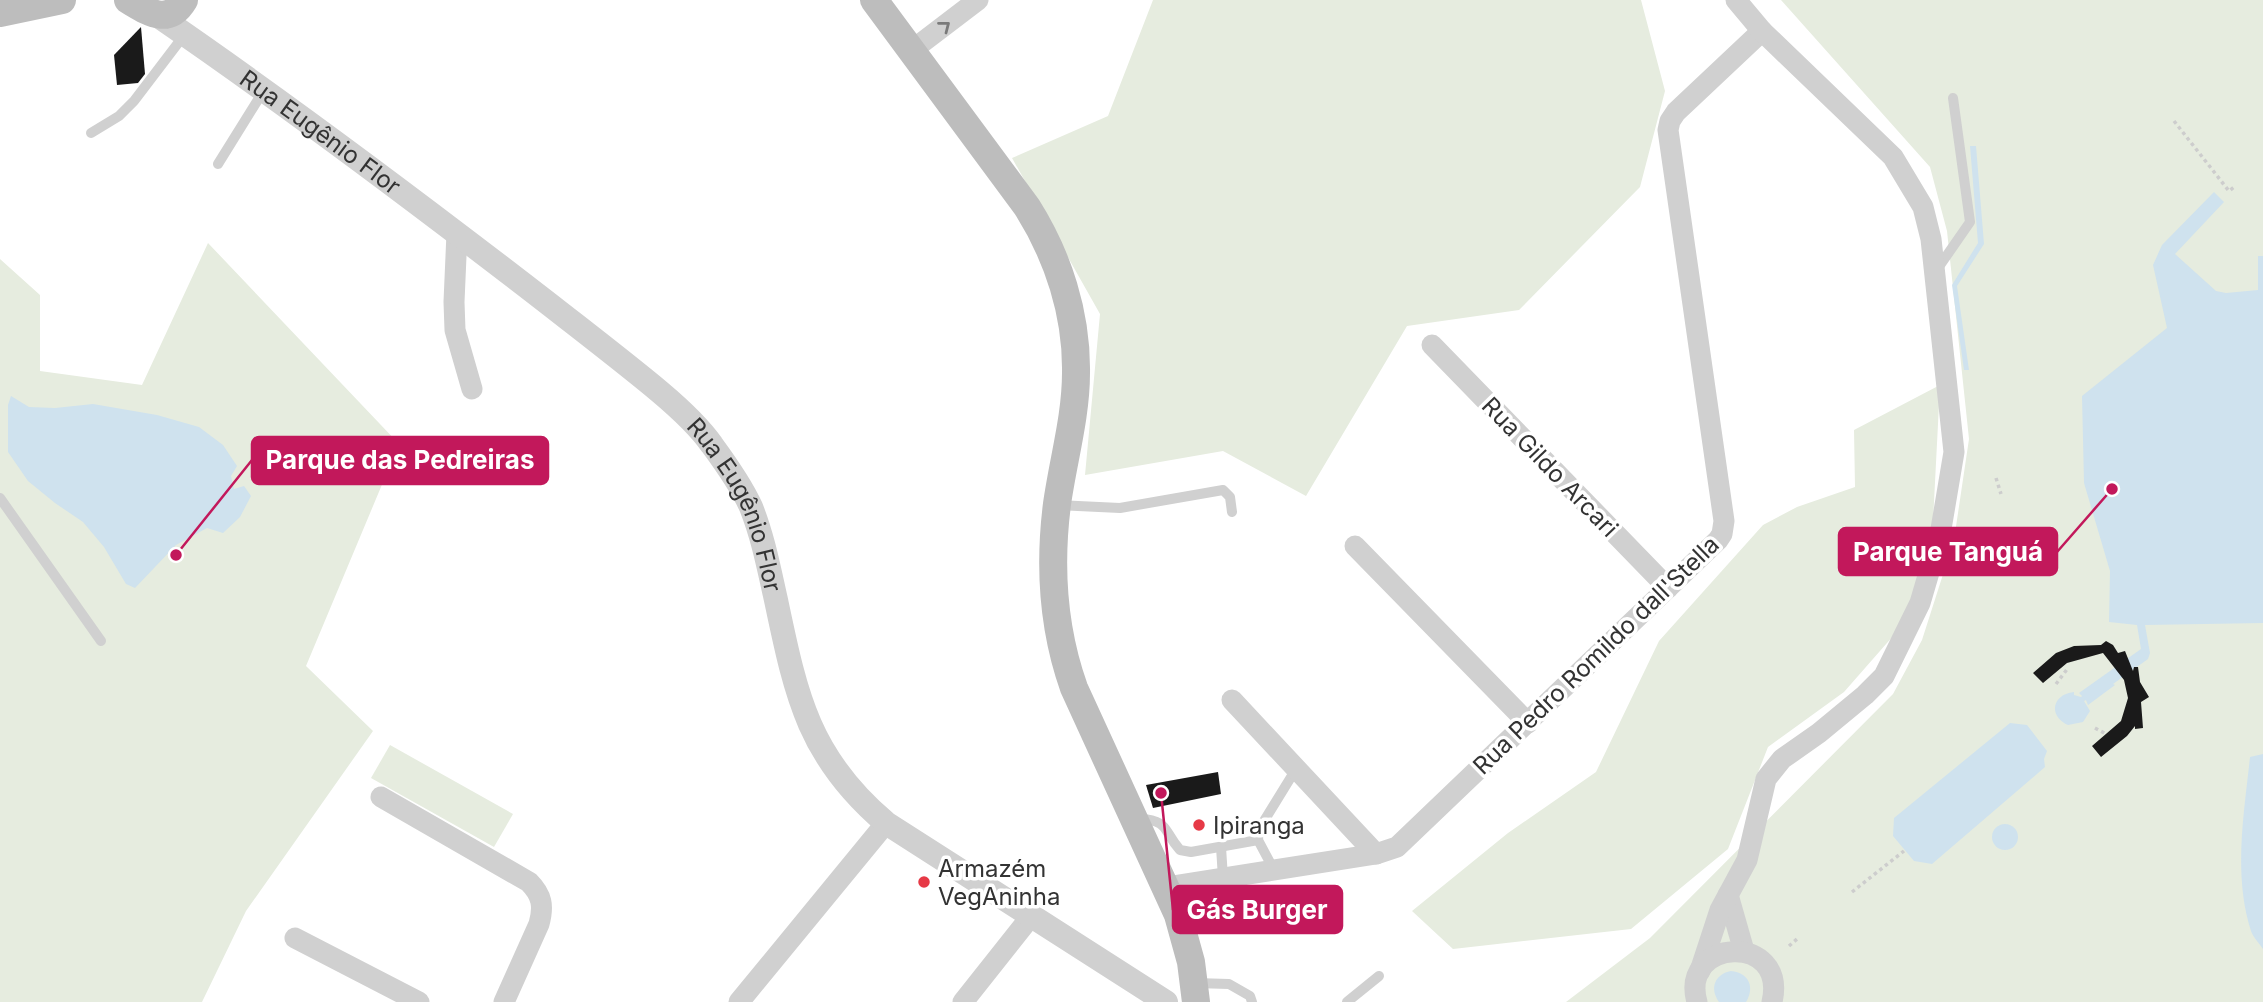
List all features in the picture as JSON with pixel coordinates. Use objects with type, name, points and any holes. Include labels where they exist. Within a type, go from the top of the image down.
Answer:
[{"type":"main road","points":[[0,13],[44,1]]},
{"type":"main road","points":[[883,3],[911,51],[1027,207],[1044,234],[1058,268],[1069,303],[1076,372],[1052,558],[1053,588],[1066,666],[1083,710],[1166,887],[1186,938],[1196,993]]},
{"type":"street","points":[[911,51],[978,0]]},
{"type":"street","points":[[1697,1002],[1695,984],[1720,911],[1747,860],[1766,779],[1782,759],[1819,733],[1884,676],[1920,603],[1940,534],[1954,452],[1931,239],[1923,207],[1893,158],[1762,30],[1736,0]]},
{"type":"street","name":"Rua Eugênio Flor","points":[[155,5],[185,34],[457,233],[642,376],[690,419],[710,442],[750,506],[762,538],[795,686],[805,718],[835,771],[870,809],[886,822],[1166,1002]]},
{"type":"street","name":"Rua Eugênio Flor","points":[[155,5],[196,30],[219,57]]},
{"type":"street","name":"Rua Pedro Romildo dall'Stella","points":[[1166,887],[1377,854],[1397,847],[1718,540],[1724,521],[1668,130],[1670,121],[1683,104],[1762,30]]},
{"type":"street","points":[[457,233],[455,330],[472,389]]},
{"type":"street","name":"Rua Gildo Arcari","points":[[1432,345],[1668,588]]},
{"type":"street","points":[[1355,546],[1528,723]]},
{"type":"street","points":[[1232,700],[1377,854]]},
{"type":"street","points":[[381,797],[529,882],[537,890],[542,900],[540,924],[504,1002]]},
{"type":"street","points":[[739,1002],[886,822]]},
{"type":"street","points":[[1728,895],[1744,951]]},
{"type":"street","points":[[963,1002],[1032,915]]},
{"type":"street","points":[[295,939],[419,1002]]},
{"type":"street","points":[[1700,971],[1709,960],[1720,953],[1744,951],[1766,965],[1772,977],[1772,1002]]},
{"type":"lane","points":[[91,133],[119,116],[134,101],[185,34]]},
{"type":"lane","points":[[218,164],[264,90]]},
{"type":"lane","points":[[1934,273],[1969,222],[1953,98]]},
{"type":"lane","points":[[1057,505],[1119,508],[1223,490],[1230,497],[1232,512]]},
{"type":"lane","points":[[0,498],[101,641]]},
{"type":"lane","points":[[1273,870],[1258,840],[1259,829],[1296,769]]},
{"type":"lane","points":[[1134,818],[1157,820],[1180,850],[1191,852],[1258,840]]},
{"type":"lane","points":[[1221,847],[1223,878]]},
{"type":"lane","points":[[1347,1002],[1379,976]]},
{"type":"lane","points":[[1196,993],[1229,984],[1250,996],[1252,1002]]},
{"type":"path","points":[[2174,121],[2229,191],[2234,187]]},
{"type":"path","points":[[1996,478],[2001,494]]},
{"type":"path","points":[[2056,684],[2068,668]]},
{"type":"path","points":[[2095,727],[2106,734]]},
{"type":"path","points":[[1852,892],[1904,852]]},
{"type":"path","points":[[1789,946],[1797,939]]},
{"type":"shaded area","points":[[1153,0],[1641,0],[1665,91],[1640,187],[1519,310],[1407,326],[1306,496],[1223,451],[1085,475],[1100,314],[1012,158],[1108,116]]},
{"type":"shaded area","points":[[1781,0],[2263,0],[2263,1002],[1566,1002],[1650,938],[1893,694],[1922,640],[1954,540],[1969,439],[1947,231],[1930,167]]},
{"type":"shaded area","points":[[208,243],[399,444],[306,666],[373,731],[246,911],[202,1002],[0,1002],[0,259],[40,295],[40,371],[142,385]]},
{"type":"shaded area","points":[[1940,385],[1932,541],[1901,627],[1844,692],[1768,747],[1728,849],[1631,929],[1453,949],[1412,911],[1508,833],[1596,772],[1659,641],[1763,525],[1797,507],[1855,487],[1854,430]]},
{"type":"shaded area","points":[[390,745],[513,814],[494,847],[371,778]]},
{"type":"water","points":[[1970,146],[1976,146],[1984,244],[1957,286],[1969,370],[1964,370],[1952,285],[1978,243]]},
{"type":"water","points":[[2214,192],[2224,202],[2175,254],[2216,291],[2226,293],[2258,290],[2258,256],[2263,256],[2263,623],[2145,625],[2150,653],[2148,659],[2088,705],[2086,700],[2084,701],[2090,711],[2083,722],[2068,725],[2057,716],[2057,701],[2074,692],[2074,695],[2081,697],[2079,693],[2141,649],[2137,625],[2109,622],[2110,571],[2084,483],[2082,396],[2167,328],[2153,265],[2162,245]]},
{"type":"water","points":[[11,396],[29,407],[55,408],[93,404],[157,415],[199,427],[223,445],[237,466],[231,476],[234,489],[244,486],[251,496],[240,517],[223,533],[207,528],[176,545],[135,588],[126,584],[104,547],[83,522],[28,481],[8,452],[8,405]]},
{"type":"water","points":[[2010,723],[2027,725],[2047,751],[2045,767],[1932,864],[1914,861],[1893,836],[1894,818]]},
{"type":"water","points":[[2263,754],[2263,949],[2251,931],[2242,888],[2241,866],[2250,757]]},
{"type":"water","points":[[2005,824],[2014,828],[2018,837],[2014,846],[2005,850],[1996,846],[1992,837],[1996,828]]},
{"type":"water","points":[[1731,971],[1742,975],[1749,982],[1750,991],[1746,1002],[1719,1002],[1716,997],[1715,982],[1721,975]]},
{"type":"building","points":[[141,27],[145,74],[138,83],[117,85],[114,55]]},
{"type":"building","points":[[2106,641],[2113,645],[2118,653],[2125,651],[2133,671],[2134,667],[2138,667],[2140,682],[2149,697],[2141,702],[2143,728],[2135,729],[2135,726],[2101,757],[2092,746],[2121,721],[2128,698],[2124,680],[2103,653],[2067,663],[2043,683],[2033,673],[2056,653],[2074,646],[2101,645]]},
{"type":"building","points":[[1218,772],[1221,794],[1153,808],[1146,785]]},
{"type":"place","name":"Parque Tanguá","points":[[2112,489]]},
{"type":"place","name":"Parque das Pedreiras","points":[[176,555]]},
{"type":"place","name":"Gás Burger","points":[[1161,793]]},
{"type":"place","name":"Ipiranga","points":[[1199,825]]},
{"type":"place","name":"Armazém VegAninha","points":[[924,882]]}]
